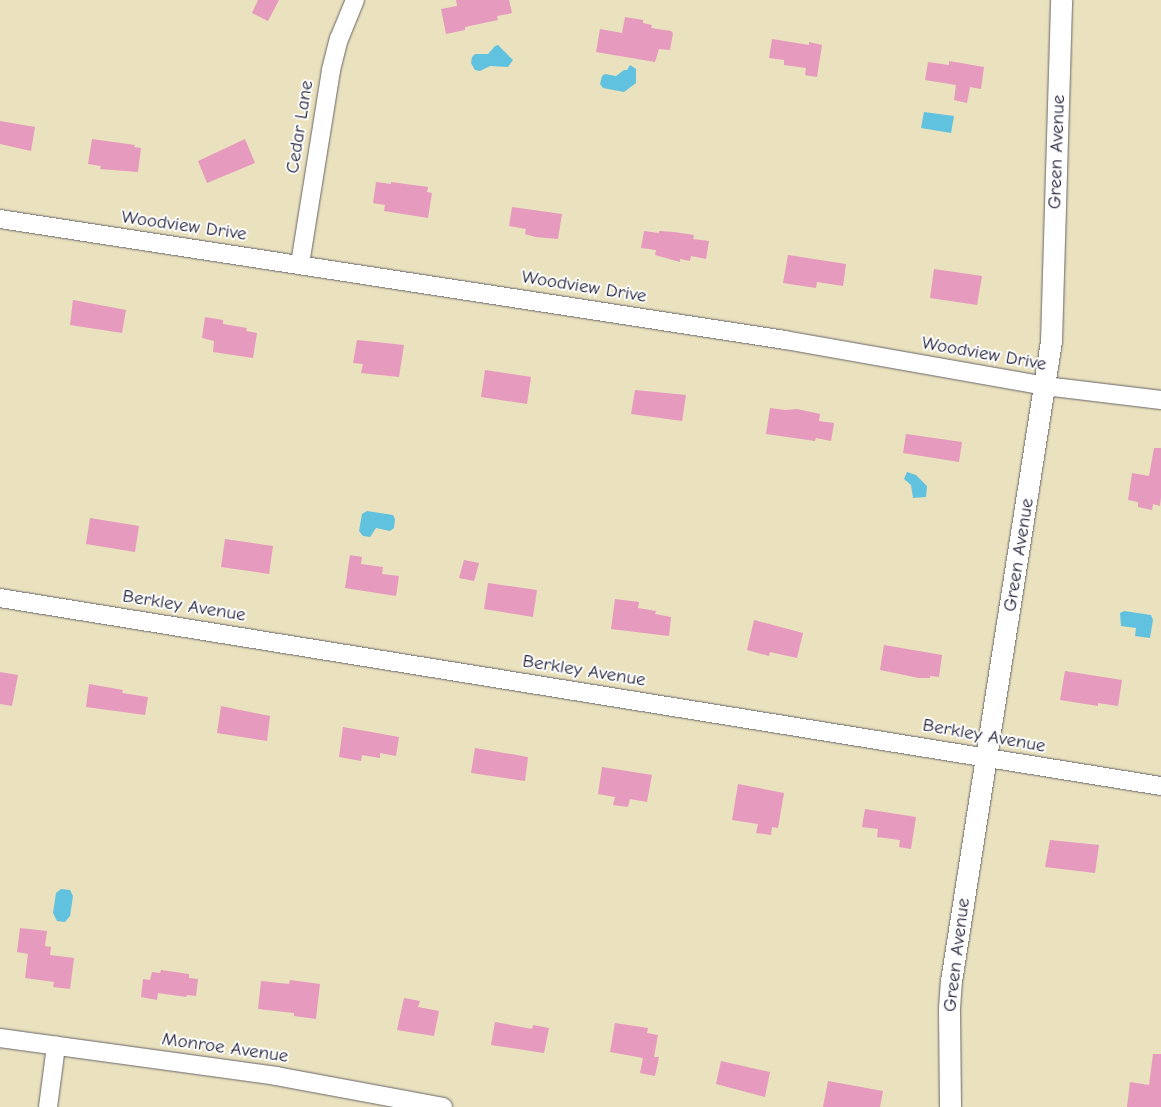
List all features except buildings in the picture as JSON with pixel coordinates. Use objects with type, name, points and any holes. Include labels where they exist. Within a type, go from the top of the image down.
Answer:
[{"type":"street","name":"Cedar Lane","points":[[300,264],[330,70],[339,39],[356,0]]},
{"type":"street","name":"Green Avenue","points":[[950,1107],[948,1017],[951,981],[1051,341],[1061,0]]},
{"type":"street","name":"Woodview Drive","points":[[0,219],[785,340],[1045,386],[1161,400]]},
{"type":"street","name":"Berkley Avenue","points":[[0,598],[1161,786]]},
{"type":"street","name":"Monroe Avenue","points":[[0,1038],[276,1076],[444,1107]]},
{"type":"street","points":[[48,1107],[56,1046]]},
{"type":"water","points":[[498,45],[513,60],[508,67],[490,66],[480,71],[475,70],[471,63],[472,57],[475,54],[488,54]]},
{"type":"water","points":[[630,65],[636,69],[636,83],[624,92],[603,88],[600,84],[602,76],[605,74],[616,76],[627,70]]},
{"type":"water","points":[[924,112],[954,116],[951,133],[921,128]]},
{"type":"water","points":[[907,472],[916,475],[927,486],[926,497],[913,498],[911,485],[904,479]]},
{"type":"water","points":[[367,511],[393,515],[395,519],[394,528],[390,531],[376,528],[370,537],[363,536],[359,531],[362,514]]},
{"type":"water","points":[[1124,611],[1151,615],[1153,620],[1150,638],[1135,636],[1136,628],[1121,626],[1120,613]]},
{"type":"water","points":[[61,889],[70,890],[73,896],[70,916],[65,922],[57,921],[53,913],[56,893]]}]
